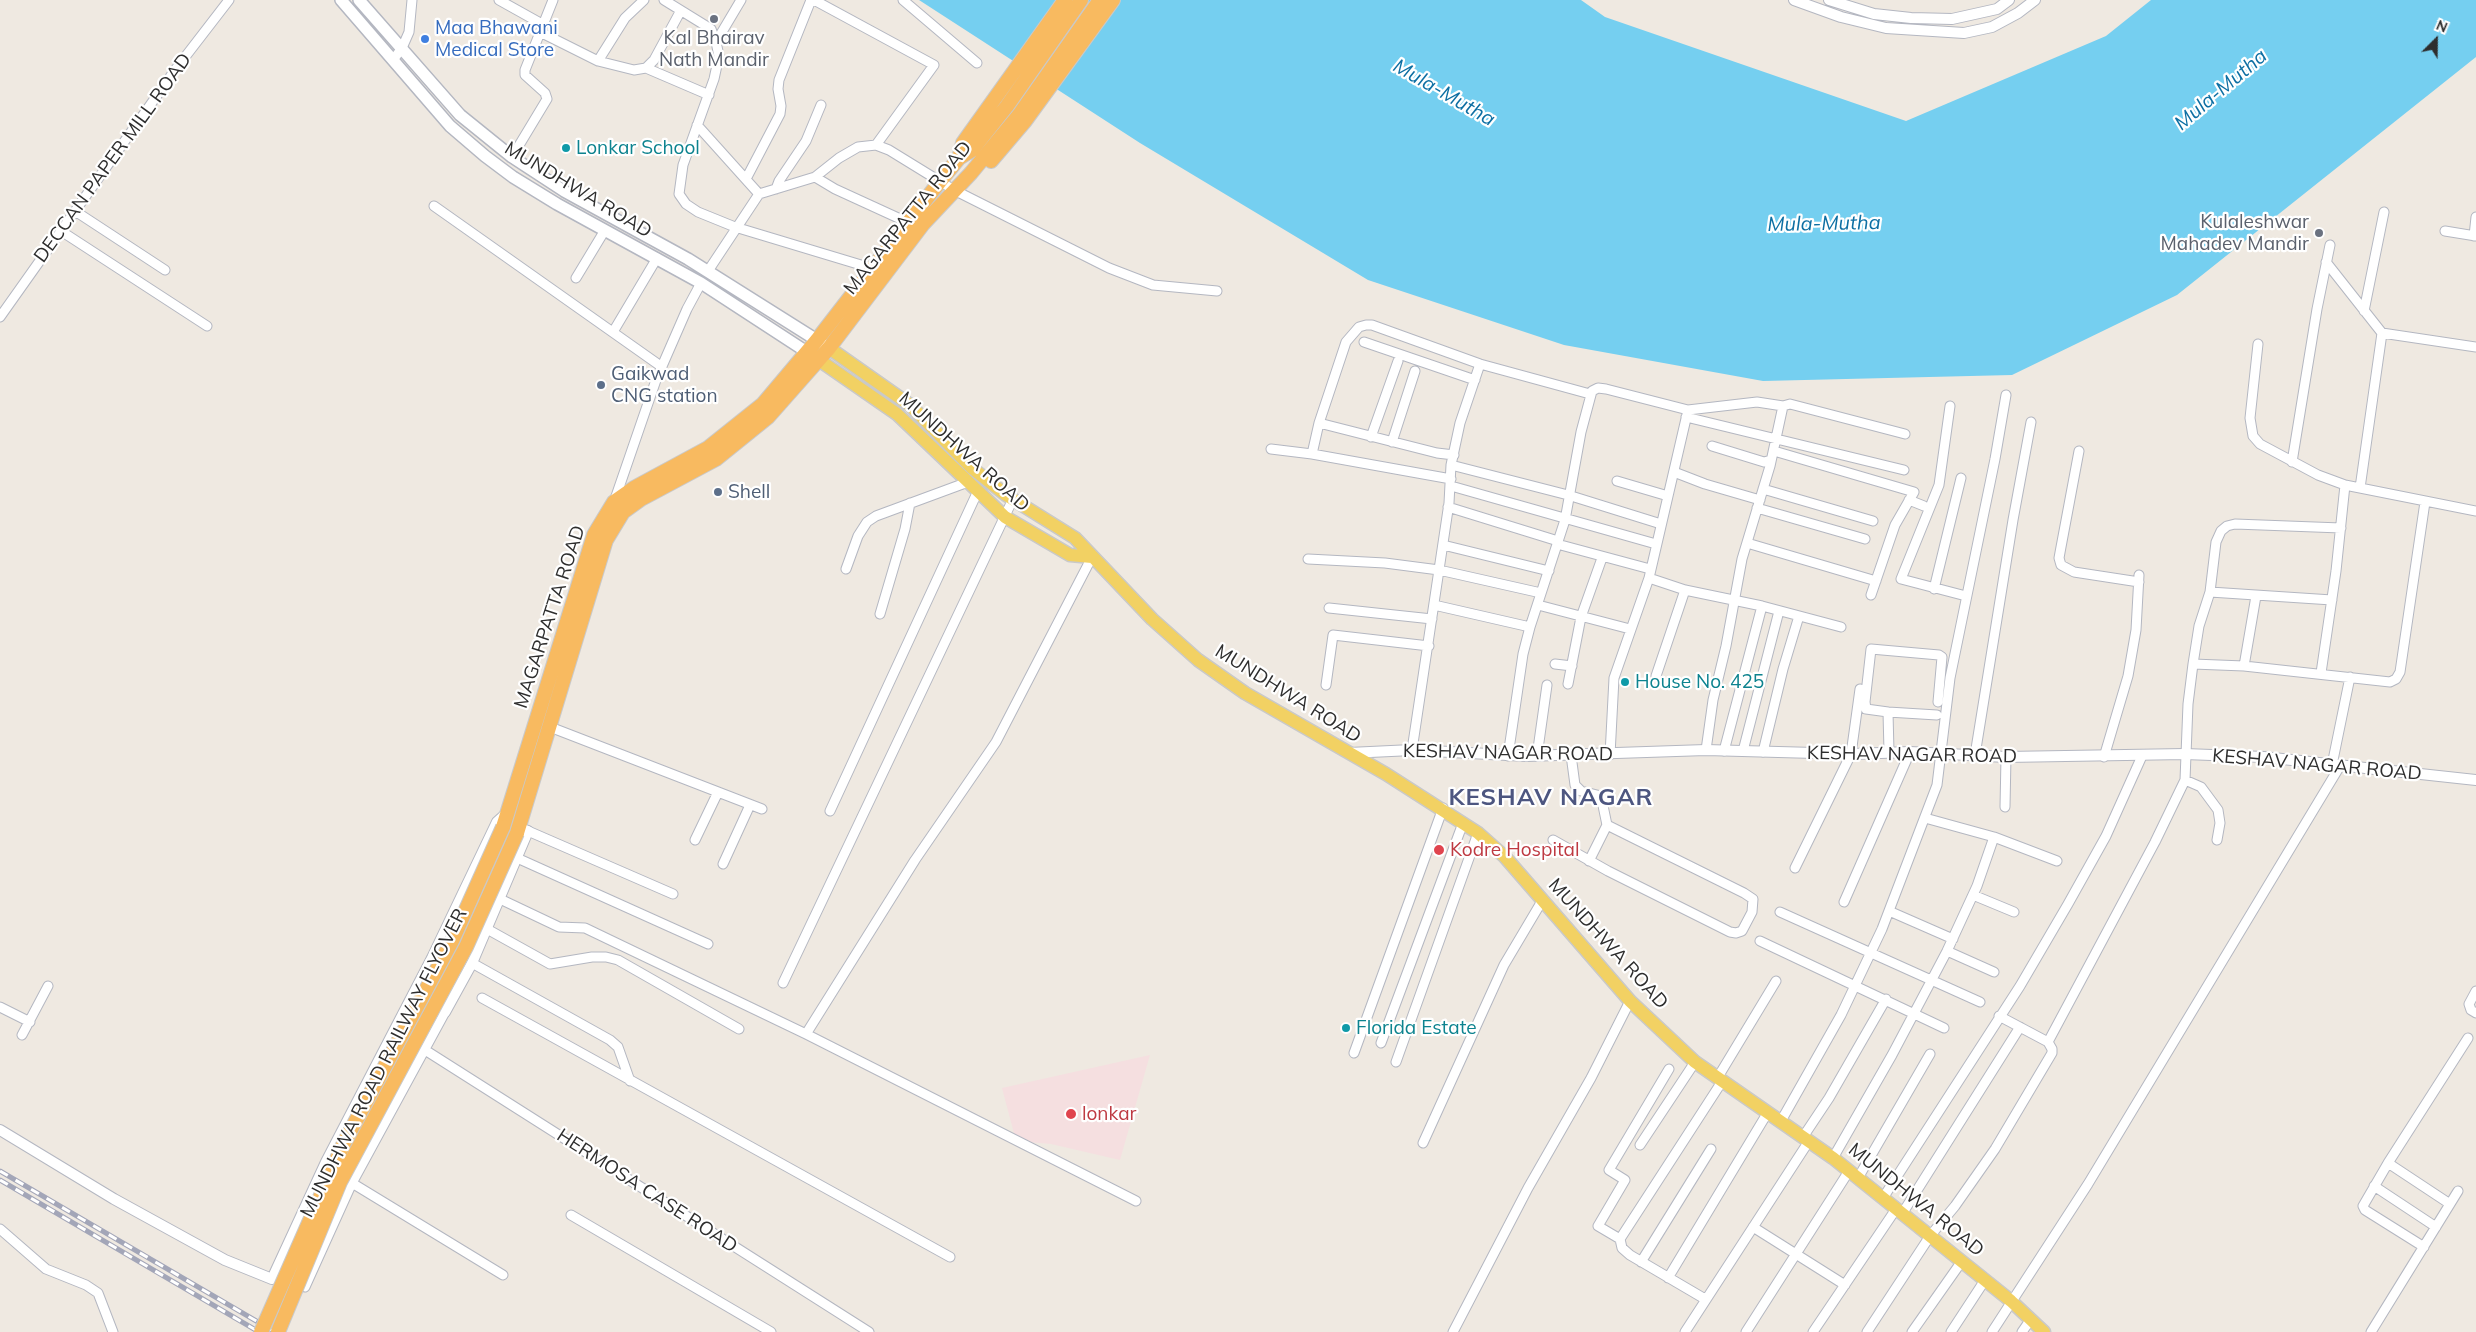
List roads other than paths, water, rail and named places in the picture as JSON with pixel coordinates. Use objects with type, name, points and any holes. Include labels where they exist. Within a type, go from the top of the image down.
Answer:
[{"type":"highway","points":[[941,180],[959,158],[972,150],[1065,0]]},
{"type":"highway","points":[[1003,100],[1081,0]]},
{"type":"highway","points":[[1022,118],[1100,0]]},
{"type":"highway","points":[[1022,118],[1113,0]]},
{"type":"highway","name":"MAGARPATTA ROAD","points":[[829,348],[923,224],[1022,118]]},
{"type":"highway","name":"MAGARPATTA ROAD","points":[[817,340],[941,180]]},
{"type":"highway","points":[[813,356],[817,340]]},
{"type":"highway","points":[[813,356],[829,348]]},
{"type":"highway","name":"MAGARPATTA ROAD","points":[[509,811],[594,535],[614,502],[634,488],[708,448],[763,404],[813,356]]},
{"type":"highway","name":"MAGARPATTA ROAD","points":[[525,811],[606,540],[623,512],[641,499],[716,459],[740,440],[768,417],[813,356]]},
{"type":"highway","name":"MUNDHWA ROAD RAILWAY FLYOVER","points":[[261,1332],[344,1143],[452,940],[509,811]]},
{"type":"highway","name":"MUNDHWA ROAD RAILWAY FLYOVER","points":[[278,1332],[340,1182],[466,947],[521,831],[525,811]]},
{"type":"main road","name":"MUNDHWA ROAD","points":[[341,0],[450,126],[484,156],[520,181],[701,283],[813,356],[897,414],[968,482],[977,493],[1005,517],[1070,555],[1092,557]]},
{"type":"main road","name":"MUNDHWA ROAD","points":[[359,0],[460,115],[512,157],[564,191],[708,271],[829,348],[910,405],[972,468],[1013,500],[1075,538],[1152,619],[1198,660],[1284,716],[1443,808],[1478,832],[1505,857],[1630,1001],[1695,1062],[1833,1158],[2011,1301],[2044,1332]]},
{"type":"street","name":"DECCAN PAPER MILL ROAD","points":[[0,317],[175,70],[229,0]]},
{"type":"street","points":[[393,60],[402,48],[409,32],[412,0]]},
{"type":"street","points":[[499,0],[511,3],[541,28],[598,62],[634,70],[646,68],[709,95]]},
{"type":"street","points":[[512,157],[547,99],[545,93],[525,76],[525,70],[553,0]]},
{"type":"street","points":[[598,62],[625,18],[644,0]]},
{"type":"street","points":[[664,0],[680,12],[702,22],[710,29],[716,42],[719,56],[709,95],[683,165],[679,194],[686,204],[698,212],[735,227],[871,268]]},
{"type":"street","points":[[716,42],[741,0]]},
{"type":"street","points":[[746,179],[780,114],[779,80],[813,0],[934,65],[876,145]]},
{"type":"street","points":[[903,0],[977,63]]},
{"type":"street","points":[[1794,0],[1841,17],[1886,28],[1964,33],[1992,27],[2018,13],[2035,0]]},
{"type":"street","points":[[1829,0],[1874,14],[1911,18],[1952,19],[1997,8],[2009,0]]},
{"type":"street","points":[[646,68],[654,60],[680,12]]},
{"type":"street","points":[[776,189],[779,181],[806,141],[820,105]]},
{"type":"street","points":[[697,125],[759,194]]},
{"type":"street","points":[[708,271],[735,227],[759,194],[815,177],[839,158],[858,147],[876,145],[889,150],[941,180],[954,190],[1109,268],[1154,285],[1217,292]]},
{"type":"street","points":[[815,177],[835,189],[907,222]]},
{"type":"street","points":[[434,206],[662,367]]},
{"type":"street","points":[[75,211],[165,270]]},
{"type":"street","points":[[2364,310],[2384,212]]},
{"type":"street","points":[[2444,231],[2475,236],[2476,217]]},
{"type":"street","points":[[576,278],[605,230]]},
{"type":"street","points":[[61,231],[207,326]]},
{"type":"street","points":[[2292,462],[2330,245]]},
{"type":"street","points":[[613,332],[657,258]]},
{"type":"street","points":[[2326,262],[2382,333],[2476,347]]},
{"type":"street","points":[[614,502],[662,367],[686,309],[701,283]]},
{"type":"street","points":[[1312,454],[1319,423],[1346,342],[1359,327],[1372,325],[1480,364],[1590,394]]},
{"type":"street","points":[[2360,488],[2382,333]]},
{"type":"street","points":[[1364,342],[1475,380]]},
{"type":"street","points":[[2258,344],[2250,418],[2253,436],[2268,450],[2318,475],[2345,485],[2476,512]]},
{"type":"street","points":[[1370,436],[1398,361]]},
{"type":"street","points":[[1412,750],[1443,545],[1451,482],[1451,465],[1460,423],[1480,364]]},
{"type":"street","points":[[1392,442],[1415,371]]},
{"type":"street","points":[[1508,756],[1523,654],[1565,520],[1568,496],[1590,394],[1598,388],[1848,457],[1904,470]]},
{"type":"street","points":[[1781,1121],[1856,985],[1889,911],[1937,785],[1950,678],[1995,459],[2006,395]]},
{"type":"street","points":[[1687,413],[1757,402],[1783,406],[1790,404],[1905,434]]},
{"type":"street","points":[[1706,750],[1713,700],[1726,646],[1734,601],[1747,543],[1772,456],[1783,406]]},
{"type":"street","points":[[1950,406],[1939,485],[1901,574],[1901,579],[1903,582],[1966,596]]},
{"type":"street","points":[[1610,755],[1614,678],[1650,574],[1687,413]]},
{"type":"street","points":[[1975,756],[2013,520],[2031,422]]},
{"type":"street","points":[[1319,423],[1392,442],[1454,455]]},
{"type":"street","points":[[1712,446],[1764,462],[1772,456],[1844,472],[1914,492],[1895,525],[1871,595]]},
{"type":"street","points":[[1270,449],[1312,454],[1451,482],[1565,520],[1656,544]]},
{"type":"street","points":[[2079,451],[2059,558],[2061,565],[2074,572],[2139,579],[2136,630],[2128,676],[2104,757]]},
{"type":"street","points":[[1844,472],[1848,457]]},
{"type":"street","points":[[1451,465],[1568,496],[1661,524]]},
{"type":"street","points":[[1674,472],[1759,504],[1865,539]]},
{"type":"street","points":[[1934,589],[1961,478]]},
{"type":"street","points":[[1617,481],[1668,496]]},
{"type":"street","points":[[846,570],[858,536],[867,522],[876,516],[968,482]]},
{"type":"street","points":[[2321,673],[2332,600],[2345,485]]},
{"type":"street","points":[[1763,489],[1873,522]]},
{"type":"street","points":[[830,811],[977,493]]},
{"type":"street","points":[[784,983],[1013,500]]},
{"type":"street","points":[[1910,500],[1924,506]]},
{"type":"street","points":[[2193,664],[2244,666],[2321,673],[2390,682],[2396,679],[2400,672],[2426,502]]},
{"type":"street","points":[[880,614],[905,529],[910,503]]},
{"type":"street","points":[[1448,507],[1650,574],[1685,590],[1762,606],[1841,628]]},
{"type":"street","points":[[2048,1042],[2146,859],[2185,780],[2188,704],[2193,664],[2199,626],[2210,592],[2216,542],[2221,531],[2227,526],[2235,524],[2340,528]]},
{"type":"street","points":[[1747,543],[1876,581]]},
{"type":"street","points":[[1443,545],[1549,571]]},
{"type":"street","points":[[806,1034],[915,860],[996,742],[1092,557]]},
{"type":"street","points":[[1568,684],[1581,617],[1602,558]]},
{"type":"street","points":[[1308,559],[1386,563],[1439,570],[1541,593]]},
{"type":"street","points":[[1656,676],[1685,590]]},
{"type":"street","points":[[2210,592],[2332,600]]},
{"type":"street","points":[[2244,666],[2256,596]]},
{"type":"street","points":[[1434,605],[1530,627]]},
{"type":"street","points":[[1538,605],[1630,629]]},
{"type":"street","points":[[1724,751],[1762,606]]},
{"type":"street","points":[[1329,608],[1432,619]]},
{"type":"street","points":[[1743,751],[1779,611]]},
{"type":"street","points":[[1763,752],[1783,669],[1799,616]]},
{"type":"street","points":[[1326,685],[1334,635],[1429,646]]},
{"type":"street","points":[[1937,715],[1866,709],[1865,702],[1871,649],[1939,655],[1942,658],[1938,702]]},
{"type":"street","points":[[1555,664],[1572,666]]},
{"type":"street","points":[[1992,1332],[2088,1184],[2336,765],[2350,677]]},
{"type":"street","points":[[1537,756],[1547,684]]},
{"type":"street","points":[[1795,868],[1851,754],[1860,689]]},
{"type":"street","points":[[1888,712],[1889,752]]},
{"type":"street","points":[[550,727],[762,809]]},
{"type":"street","name":"KESHAV NAGAR ROAD","points":[[1348,754],[1412,750],[1508,756],[1610,755],[1706,750],[1851,754],[1910,752],[2006,757],[2104,757],[2185,754],[2264,757],[2476,780]]},
{"type":"street","points":[[1844,902],[1910,752]]},
{"type":"street","points":[[1571,755],[1575,785],[1580,792],[1601,796],[1606,824],[1589,861]]},
{"type":"street","points":[[1883,1198],[2020,986],[2106,836],[2142,756]]},
{"type":"street","points":[[2005,807],[2006,757]]},
{"type":"street","points":[[2185,780],[2201,787],[2218,810],[2220,823],[2217,840]]},
{"type":"street","points":[[695,840],[718,792]]},
{"type":"street","points":[[723,864],[750,805]]},
{"type":"street","points":[[1354,1053],[1443,808]]},
{"type":"street","points":[[0,1130],[114,1199],[225,1260],[272,1279],[326,1162],[413,995],[497,822],[509,811]]},
{"type":"street","points":[[1925,818],[1994,837],[2057,861]]},
{"type":"street","points":[[1381,1043],[1463,823]]},
{"type":"street","points":[[1553,840],[1589,861],[1730,932],[1742,931],[1752,912],[1753,899],[1606,824]]},
{"type":"street","points":[[306,1287],[352,1183],[472,963],[517,858],[521,831],[673,894]]},
{"type":"street","points":[[1396,1062],[1478,832]]},
{"type":"street","points":[[1833,1158],[1948,951],[1973,895],[1994,837]]},
{"type":"street","points":[[517,858],[708,944]]},
{"type":"street","points":[[1973,895],[2014,912]]},
{"type":"street","points":[[500,899],[559,926],[585,928],[806,1034],[1136,1201]]},
{"type":"street","points":[[1423,1143],[1504,966],[1542,901]]},
{"type":"street","points":[[1889,911],[1953,939]]},
{"type":"street","points":[[1780,912],[1980,1002]]},
{"type":"street","points":[[487,929],[550,964],[592,957],[606,957],[618,960],[739,1030]]},
{"type":"street","points":[[1760,941],[1944,1028]]},
{"type":"street","points":[[1948,951],[1994,972]]},
{"type":"street","points":[[472,963],[610,1040],[618,1048],[630,1080]]},
{"type":"street","points":[[1705,1299],[1641,1262],[1622,1248],[1620,1239],[1720,1079],[1776,981]]},
{"type":"street","points":[[22,1035],[48,986]]},
{"type":"street","points":[[2476,991],[2468,1004],[2471,1010],[2476,1013]]},
{"type":"street","points":[[413,995],[445,1012]]},
{"type":"street","points":[[482,998],[950,1257]]},
{"type":"street","points":[[1685,1332],[1753,1227],[1886,999]]},
{"type":"street","points":[[1454,1332],[1528,1188],[1591,1078],[1630,1001]]},
{"type":"street","points":[[0,1007],[30,1022]]},
{"type":"street","points":[[1867,1332],[1930,1236],[1955,1206],[1995,1149],[2048,1063],[2052,1049],[2048,1042],[1999,1016]]},
{"type":"street","points":[[1813,1332],[1899,1211],[2020,1027]]},
{"type":"street","points":[[2424,1247],[2365,1210],[2364,1202],[2468,1038]]},
{"type":"street","name":"HERMOSA CASE ROAD","points":[[425,1050],[863,1331]]},
{"type":"street","points":[[1746,1332],[1797,1254],[1854,1175],[1930,1054]]},
{"type":"street","points":[[1640,1145],[1695,1062]]},
{"type":"street","points":[[1620,1239],[1598,1226],[1626,1180],[1610,1170],[1669,1069]]},
{"type":"street","points":[[1668,1278],[1768,1112]]},
{"type":"street","points":[[1641,1262],[1711,1150]]},
{"type":"street","points":[[2388,1163],[2450,1204]]},
{"type":"street","points":[[352,1183],[503,1275]]},
{"type":"street","points":[[2374,1186],[2436,1227]]},
{"type":"street","points":[[2371,1332],[2458,1191]]},
{"type":"street","points":[[571,1215],[771,1332]]},
{"type":"street","points":[[1753,1227],[1845,1285]]},
{"type":"street","points":[[0,1230],[46,1269],[86,1285],[98,1293],[113,1332]]},
{"type":"street","points":[[1912,1332],[1962,1262]]},
{"type":"street","points":[[1951,1332],[1985,1280]]},
{"type":"street","points":[[2022,1332],[2031,1319]]},
{"type":"water","name":"Mula-Mutha","points":[[919,0],[1581,0],[1605,17],[1906,121],[2106,36],[2151,0],[2476,0],[2476,57],[2177,295],[2012,375],[1763,381],[1564,345],[1368,280],[1140,143]]},
{"type":"railway","points":[[0,1171],[275,1332]]},
{"type":"railway","points":[[0,1180],[259,1332]]},
{"type":"place","name":"Kal Bhairav Nath Mandir","points":[[714,19]]},
{"type":"place","name":"Maa Bhawani Medical Store","points":[[425,39]]},
{"type":"place","name":"Lonkar School","points":[[566,148]]},
{"type":"place","name":"Kulaleshwar Mahadev Mandir","points":[[2319,233]]},
{"type":"place","name":"Gaikwad CNG station","points":[[601,385]]},
{"type":"place","name":"Shell","points":[[718,492]]},
{"type":"place","name":"House No. 425","points":[[1625,682]]},
{"type":"place","name":"Kodre Hospital","points":[[1439,850]]},
{"type":"place","name":"Florida Estate","points":[[1346,1028]]},
{"type":"place","name":"lonkar","points":[[1071,1114]]},
{"type":"district","name":"KESHAV NAGAR","points":[[1551,798]]}]
